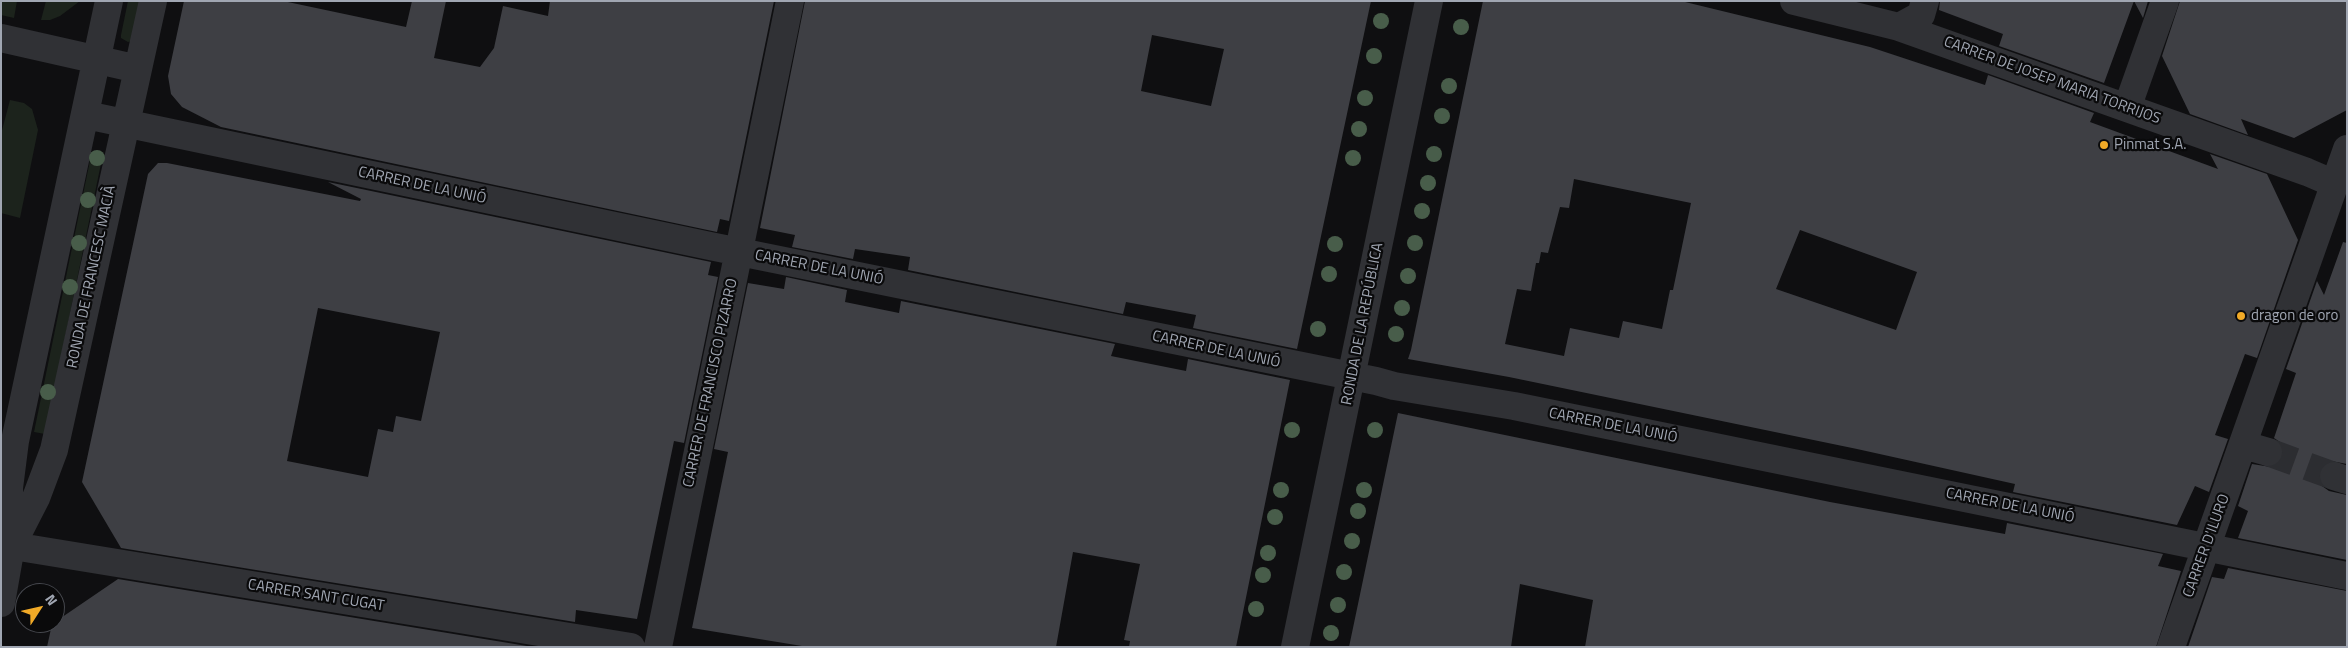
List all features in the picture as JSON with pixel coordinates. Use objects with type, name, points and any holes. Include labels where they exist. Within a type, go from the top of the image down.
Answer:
[{"type":"street","name":"RONDA DE FRANCESC MACIÀ","points":[[1,604],[9,488],[15,441],[110,1]]},
{"type":"street","name":"RONDA DE FRANCESC MACIÀ","points":[[6,545],[36,498],[54,450],[153,1]]},
{"type":"street","name":"CARRER DE FRANCISCO PIZARRO","points":[[658,647],[790,1]]},
{"type":"street","name":"RONDA DE LA REPÚBLICA","points":[[1295,647],[1353,377],[1429,1]]},
{"type":"street","name":"CARRER DE JOSEP MARIA TORRIJOS","points":[[1794,1],[1899,27],[2307,172],[2335,184]]},
{"type":"street","points":[[1899,27],[1921,15],[1926,1]]},
{"type":"street","points":[[2127,108],[2165,1]]},
{"type":"street","points":[[1,38],[138,69]]},
{"type":"street","name":"CARRER DE LA UNIÓ","points":[[86,115],[738,252],[1394,386],[1514,406],[2347,576]]},
{"type":"street","name":"CARRER D'ILURO","points":[[2170,647],[2207,547],[2256,448],[2347,149]]},
{"type":"street","name":"CARRER SANT CUGAT","points":[[6,545],[631,647]]},
{"type":"shaded area","points":[[1,1],[17,1],[14,18],[1,15]]},
{"type":"shaded area","points":[[46,1],[80,1],[60,16],[50,20],[41,20]]},
{"type":"shaded area","points":[[128,1],[142,1],[132,41],[128,42],[121,38],[121,35]]},
{"type":"shaded area","points":[[10,100],[24,103],[32,109],[38,130],[20,218],[1,213],[1,134]]},
{"type":"shaded area","points":[[92,151],[103,154],[45,434],[34,432]]},
{"type":"building","points":[[184,1],[283,1],[406,27],[412,1],[446,1],[434,58],[480,67],[494,48],[503,6],[548,16],[550,1],[774,1],[729,221],[720,219],[717,232],[221,127],[182,107],[171,94],[168,76]]},
{"type":"building","points":[[805,1],[1371,1],[1297,349],[1193,328],[1196,315],[1126,302],[1123,314],[908,270],[910,257],[855,249],[853,259],[792,247],[795,235],[760,228]],"holes":[[[1152,35],[1224,49],[1211,106],[1141,91]]]},
{"type":"building","points":[[1483,1],[1681,1],[1870,47],[1985,85],[1988,75],[2094,113],[2090,122],[2218,169],[2210,154],[2267,174],[2298,240],[2257,358],[2245,354],[2215,435],[2228,439],[2209,492],[2195,486],[2177,525],[2013,492],[2015,484],[1857,449],[1509,377],[1408,359]],"holes":[[[1574,179],[1691,203],[1673,290],[1670,290],[1662,329],[1623,321],[1619,338],[1570,328],[1564,356],[1505,344],[1517,289],[1531,291],[1536,263],[1539,263],[1541,252],[1548,253],[1560,207],[1569,208]],[[1800,230],[1917,272],[1896,330],[1776,289]]]},
{"type":"building","points":[[1940,1],[2134,1],[2104,83],[1999,46],[2003,34],[1939,10]]},
{"type":"building","points":[[2134,1],[2148,1],[2143,18]]},
{"type":"building","points":[[2180,1],[2347,1],[2347,110],[2294,138],[2241,119],[2248,135],[2190,114],[2162,56]]},
{"type":"building","points":[[158,163],[167,163],[360,201],[361,199],[328,182],[711,262],[708,275],[718,277],[684,443],[674,441],[637,619],[576,610],[575,622],[121,548],[82,482],[148,174]],"holes":[[[318,308],[440,332],[421,421],[396,416],[393,432],[378,429],[368,477],[287,461]]]},
{"type":"building","points":[[2343,242],[2347,243],[2347,464],[2331,461],[2324,464],[2319,471],[2319,479],[2322,486],[2329,491],[2347,495],[2347,560],[2238,538],[2248,511],[2238,506],[2252,464],[2271,467],[2278,464],[2283,457],[2283,448],[2280,442],[2274,438],[2296,373],[2286,369],[2317,281],[2324,295]]},
{"type":"building","points":[[786,277],[847,290],[845,302],[899,313],[901,301],[1115,344],[1111,356],[1186,371],[1188,359],[1290,380],[1236,647],[1129,647],[1130,641],[1124,640],[1140,564],[1073,552],[1056,647],[808,647],[692,628],[728,452],[714,449],[748,283],[784,289]]},
{"type":"building","points":[[1398,413],[1830,502],[2005,534],[2007,523],[2163,554],[2158,566],[2181,571],[2156,647],[1585,647],[1593,600],[1520,584],[1511,647],[1349,647]]},
{"type":"building","points":[[2228,568],[2347,591],[2347,647],[2188,647],[2212,577],[2224,579]]},
{"type":"building","points":[[118,579],[533,647],[47,647],[50,633],[65,633],[65,615]]},
{"type":"tunnel","points":[[2268,452],[2334,476]]},
{"type":"place","name":"Pinmat S.A.","points":[[2104,145]]},
{"type":"place","name":"dragon de oro","points":[[2241,316]]}]
